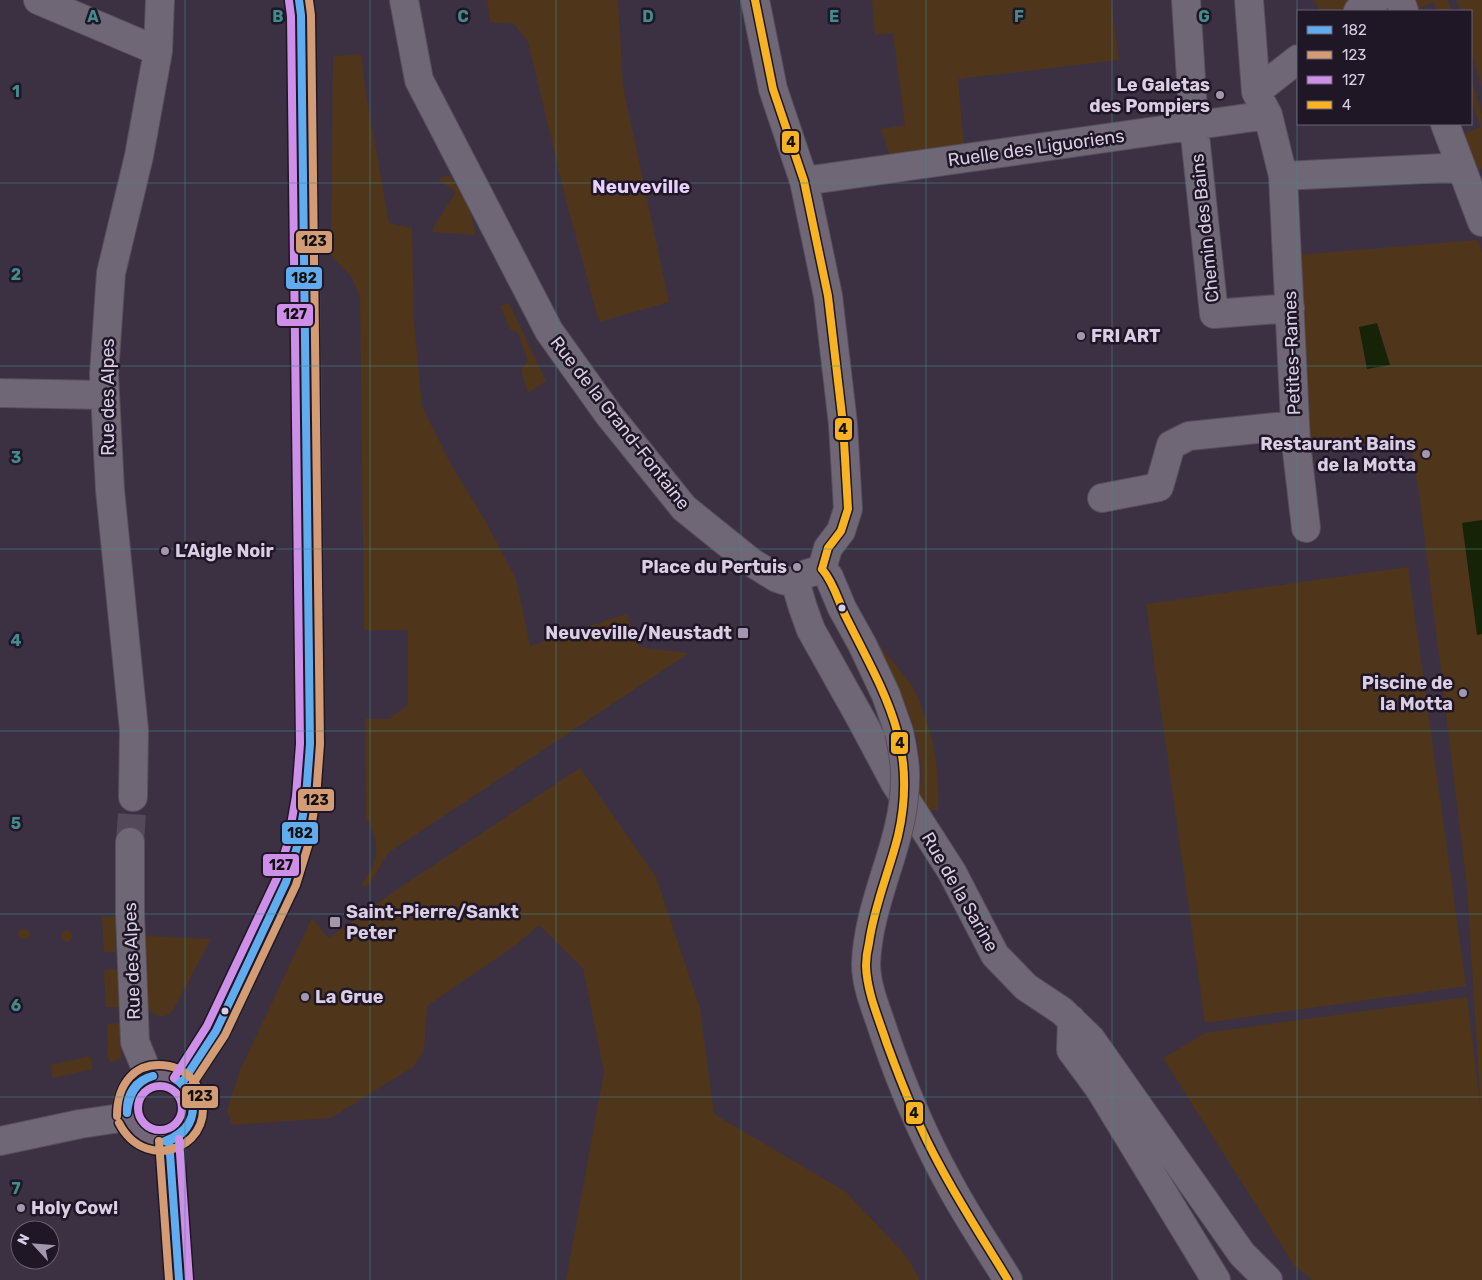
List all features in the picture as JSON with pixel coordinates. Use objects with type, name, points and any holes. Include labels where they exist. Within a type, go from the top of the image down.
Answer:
[{"type":"main road","points":[[182,1083],[216,1031],[286,882],[298,844],[306,797],[310,744],[307,416],[301,15],[298,0]]},
{"type":"main road","points":[[161,1075],[172,1077],[182,1083],[189,1091],[193,1100],[191,1120],[186,1129],[179,1136],[159,1142],[139,1135],[127,1117],[126,1104],[130,1092],[139,1082],[149,1076],[161,1075]]},
{"type":"main road","points":[[169,1140],[179,1280]]},
{"type":"street","points":[[38,0],[158,51]]},
{"type":"street","name":"Rue des Alpes","points":[[133,797],[134,730],[110,490],[104,395],[111,273],[139,156],[158,51],[160,0]]},
{"type":"street","name":"Rue de la Grand-Fontaine","points":[[404,0],[419,80],[548,331],[609,416],[684,508],[767,573],[786,581],[795,581]]},
{"type":"street","points":[[755,0],[773,89],[804,181],[828,296],[843,424],[848,509],[841,531],[828,548],[822,569]]},
{"type":"street","points":[[1186,0],[1194,126]]},
{"type":"street","name":"Petites-Rames","points":[[1248,0],[1262,104],[1283,176],[1295,425],[1306,528]]},
{"type":"street","points":[[1360,10],[1376,0]]},
{"type":"street","points":[[1262,104],[1297,60]]},
{"type":"street","name":"Ruelle des Liguoriens","points":[[804,181],[1194,126],[1262,104]]},
{"type":"street","points":[[1445,125],[1482,222]]},
{"type":"street","name":"Chemin des Bains","points":[[1194,126],[1214,314],[1290,308]]},
{"type":"street","points":[[1283,176],[1444,168],[1461,169]]},
{"type":"street","points":[[0,393],[104,395]]},
{"type":"street","points":[[1102,498],[1159,487],[1170,445],[1190,436],[1295,425]]},
{"type":"street","points":[[795,581],[806,574],[822,569]]},
{"type":"street","points":[[822,569],[829,577],[842,608],[862,644],[886,695],[899,732],[906,778],[898,834],[874,912],[866,965],[872,997],[893,1059],[924,1133],[947,1180],[1008,1280]]},
{"type":"street","name":"Rue de la Sarine","points":[[795,581],[812,630],[895,784],[952,872],[995,955],[1026,987],[1062,1011],[1091,1039],[1242,1254],[1268,1280]]},
{"type":"street","name":"Rue des Alpes","points":[[130,842],[130,914],[135,1042],[149,1076]]},
{"type":"street","points":[[1072,1020],[1071,1050],[1099,1088],[1216,1280]]},
{"type":"street","points":[[0,1141],[80,1124],[127,1117]]},
{"type":"shaded area","points":[[487,0],[618,0],[623,87],[669,302],[599,322],[567,204],[528,42],[514,24],[490,22]]},
{"type":"shaded area","points":[[872,0],[1111,0],[1119,60],[958,79],[964,148],[892,162],[881,129],[905,125],[893,33],[875,35]]},
{"type":"shaded area","points":[[1312,0],[1359,0],[1345,10],[1319,10],[1315,1]]},
{"type":"shaded area","points":[[1413,0],[1448,0],[1451,10],[1437,10],[1434,2],[1417,9]]},
{"type":"shaded area","points":[[1457,0],[1482,0],[1482,89],[1472,54],[1472,10],[1460,10]]},
{"type":"shaded area","points":[[361,54],[365,88],[389,223],[412,228],[414,321],[422,406],[450,463],[486,522],[516,579],[530,646],[626,614],[640,647],[689,653],[388,853],[369,885],[360,887],[371,869],[376,853],[374,837],[366,817],[365,719],[389,719],[408,705],[408,630],[364,630],[360,296],[351,276],[331,256],[333,56]]},
{"type":"shaded area","points":[[1472,80],[1482,115],[1482,168],[1477,171],[1463,134],[1481,127],[1472,104]]},
{"type":"shaded area","points":[[449,175],[470,212],[475,235],[433,232],[433,228],[456,192],[438,179]]},
{"type":"shaded area","points":[[1477,240],[1482,253],[1482,1280],[1313,1280],[1294,1265],[1163,1058],[1205,1033],[1467,997],[1481,1112],[1467,886],[1420,500],[1410,440],[1312,450],[1297,255]]},
{"type":"shaded area","points":[[509,303],[546,381],[528,393],[521,370],[528,361],[518,333],[510,329],[500,306]]},
{"type":"shaded area","points":[[1377,323],[1390,365],[1367,369],[1359,327]]},
{"type":"shaded area","points":[[1482,520],[1482,634],[1477,635],[1462,523]]},
{"type":"shaded area","points":[[1408,567],[1466,986],[1205,1023],[1146,604]]},
{"type":"shaded area","points":[[875,640],[902,672],[915,691],[921,705],[934,749],[938,779],[938,810],[917,810],[922,775],[917,737],[900,691]]},
{"type":"shaded area","points":[[580,768],[656,877],[700,1008],[714,1114],[846,1192],[906,1256],[920,1280],[566,1280],[604,1072],[583,968],[539,925],[516,945],[427,1006],[424,1050],[413,1067],[331,1118],[232,1125],[227,1110],[241,1068],[312,918],[328,938],[405,884]]},
{"type":"shaded area","points":[[115,916],[116,952],[104,952],[102,917]]},
{"type":"shaded area","points":[[24,928],[30,934],[24,940],[18,934]]},
{"type":"shaded area","points":[[65,931],[69,931],[72,936],[71,940],[65,941],[62,938],[62,934]]},
{"type":"shaded area","points":[[145,936],[211,939],[172,1012],[168,1015],[157,1015],[151,1011],[146,1003]]},
{"type":"shaded area","points":[[117,969],[119,1007],[106,1007],[104,970]]},
{"type":"shaded area","points":[[120,1023],[121,1058],[110,1063],[106,1052],[108,1051],[107,1024]]},
{"type":"shaded area","points":[[90,1056],[93,1069],[53,1078],[50,1065]]},
{"type":"tunnel","points":[[130,842],[133,797]]},
{"type":"transit line","name":"182","points":[[182,1083],[216,1031],[286,882],[298,844],[306,797],[310,744],[301,15],[299,0]]},
{"type":"transit line","name":"123","points":[[190,1088],[225,1035],[296,885],[308,846],[316,798],[320,744],[311,15],[309,0]]},
{"type":"transit line","name":"4","points":[[755,0],[773,89],[804,181],[828,296],[843,424],[848,509],[841,531],[828,548],[822,569]]},
{"type":"transit line","name":"127","points":[[174,1078],[207,1026],[277,878],[288,842],[296,796],[300,744],[291,16],[289,1]]},
{"type":"transit line","name":"4","points":[[822,569],[833,586],[885,696],[901,747],[904,774],[903,804],[898,836],[874,916],[867,952],[866,966],[871,996],[898,1075],[924,1135],[955,1194],[1008,1280]]},
{"type":"transit line","name":"123","points":[[117,1116],[120,1094],[124,1085],[137,1071],[146,1067],[157,1065],[178,1069],[190,1077],[198,1088],[203,1108],[200,1124],[191,1138],[178,1147],[163,1151],[147,1148],[131,1140],[119,1123]]},
{"type":"transit line","name":"182","points":[[127,1113],[128,1100],[133,1089],[141,1081],[153,1076]]},
{"type":"transit line","name":"182","points":[[127,1113],[129,1100],[134,1090],[142,1082],[153,1076]]},
{"type":"transit line","name":"182","points":[[165,1141],[179,1133],[189,1123],[193,1110],[192,1102],[183,1085],[175,1079]]},
{"type":"transit line","name":"182","points":[[165,1141],[176,1138],[184,1131],[192,1113],[193,1103],[190,1094],[184,1085],[175,1079]]},
{"type":"transit line","name":"127","points":[[164,1086],[176,1092],[181,1099],[182,1108],[181,1117],[176,1124],[169,1129],[156,1130],[148,1127],[141,1120],[138,1104],[141,1096],[148,1089],[164,1086]]},
{"type":"transit line","name":"127","points":[[179,1139],[189,1279]]},
{"type":"transit line","name":"182","points":[[169,1140],[179,1280]]},
{"type":"transit line","name":"123","points":[[159,1141],[169,1280]]},
{"type":"place","name":"Le Galetas des Pompiers","points":[[1220,95]]},
{"type":"place","name":"FRI ART","points":[[1081,336]]},
{"type":"place","name":"Restaurant Bains de la Motta","points":[[1426,454]]},
{"type":"place","name":"L’Aigle Noir","points":[[165,551]]},
{"type":"place","name":"Place du Pertuis","points":[[797,567]]},
{"type":"place","name":"Neuveville/Neustadt","points":[[743,633]]},
{"type":"place","name":"Piscine de la Motta","points":[[1463,693]]},
{"type":"place","name":"Saint-Pierre/Sankt Peter","points":[[335,922]]},
{"type":"place","name":"La Grue","points":[[305,997]]},
{"type":"place","name":"Holy Cow!","points":[[21,1208]]},
{"type":"district","name":"Neuveville","points":[[641,186]]}]
